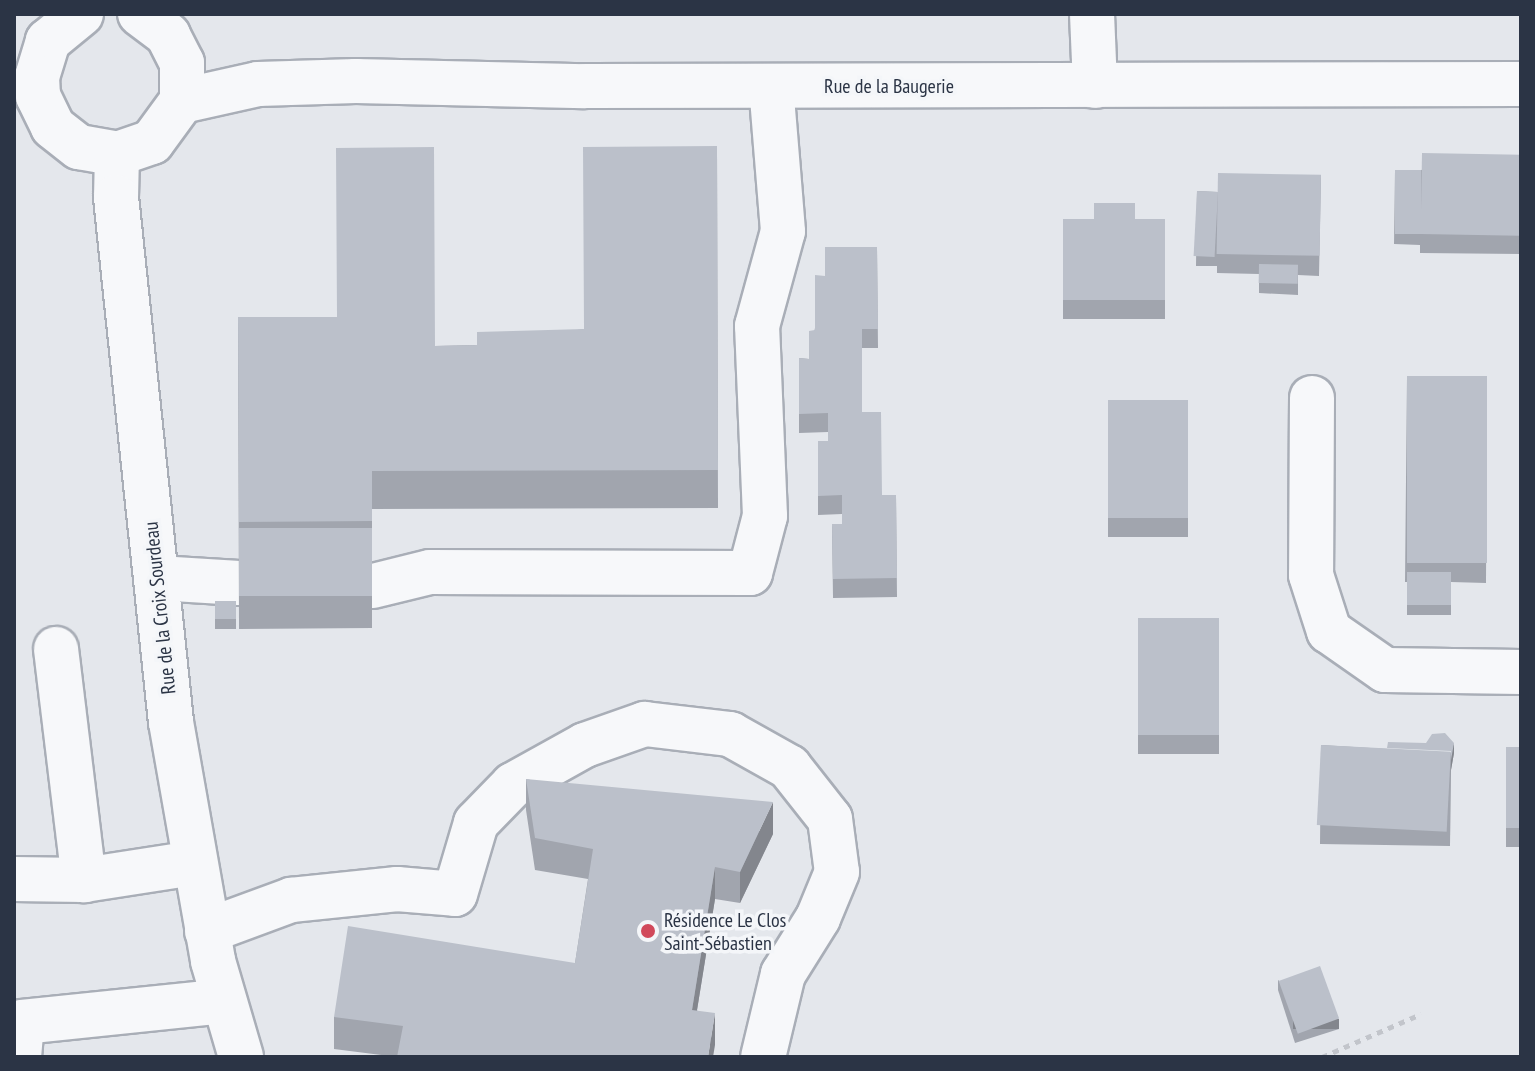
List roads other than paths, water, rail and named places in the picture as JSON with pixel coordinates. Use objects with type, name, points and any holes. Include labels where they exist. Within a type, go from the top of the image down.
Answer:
[{"type":"street","points":[[81,14],[48,41],[26,76],[53,127],[79,147],[117,154],[152,142],[182,82],[168,35],[140,14]]},
{"type":"street","points":[[1092,14],[1095,86]]},
{"type":"street","name":"Rue de la Baugerie","points":[[182,82],[771,86],[1521,84]]},
{"type":"street","points":[[373,586],[430,572],[750,573],[765,516],[757,326],[783,231],[771,86]]},
{"type":"street","name":"Rue de la Croix Sourdeau","points":[[117,154],[116,197],[171,722],[207,931],[241,1057]]},
{"type":"street","points":[[1312,398],[1311,575],[1329,631],[1385,670],[1521,672]]},
{"type":"street","points":[[158,578],[239,583]]},
{"type":"street","points":[[56,649],[84,880]]},
{"type":"street","points":[[207,931],[291,900],[397,889],[455,894],[476,823],[513,785],[585,745],[645,724],[730,734],[789,767],[830,819],[837,872],[818,918],[783,974],[763,1057]]},
{"type":"street","points":[[14,879],[84,880],[194,863]]},
{"type":"street","points":[[19,1057],[22,1022],[224,1001]]},
{"type":"place","name":"Résidence Le Clos Saint-Sébastien","points":[[648,931]]}]
